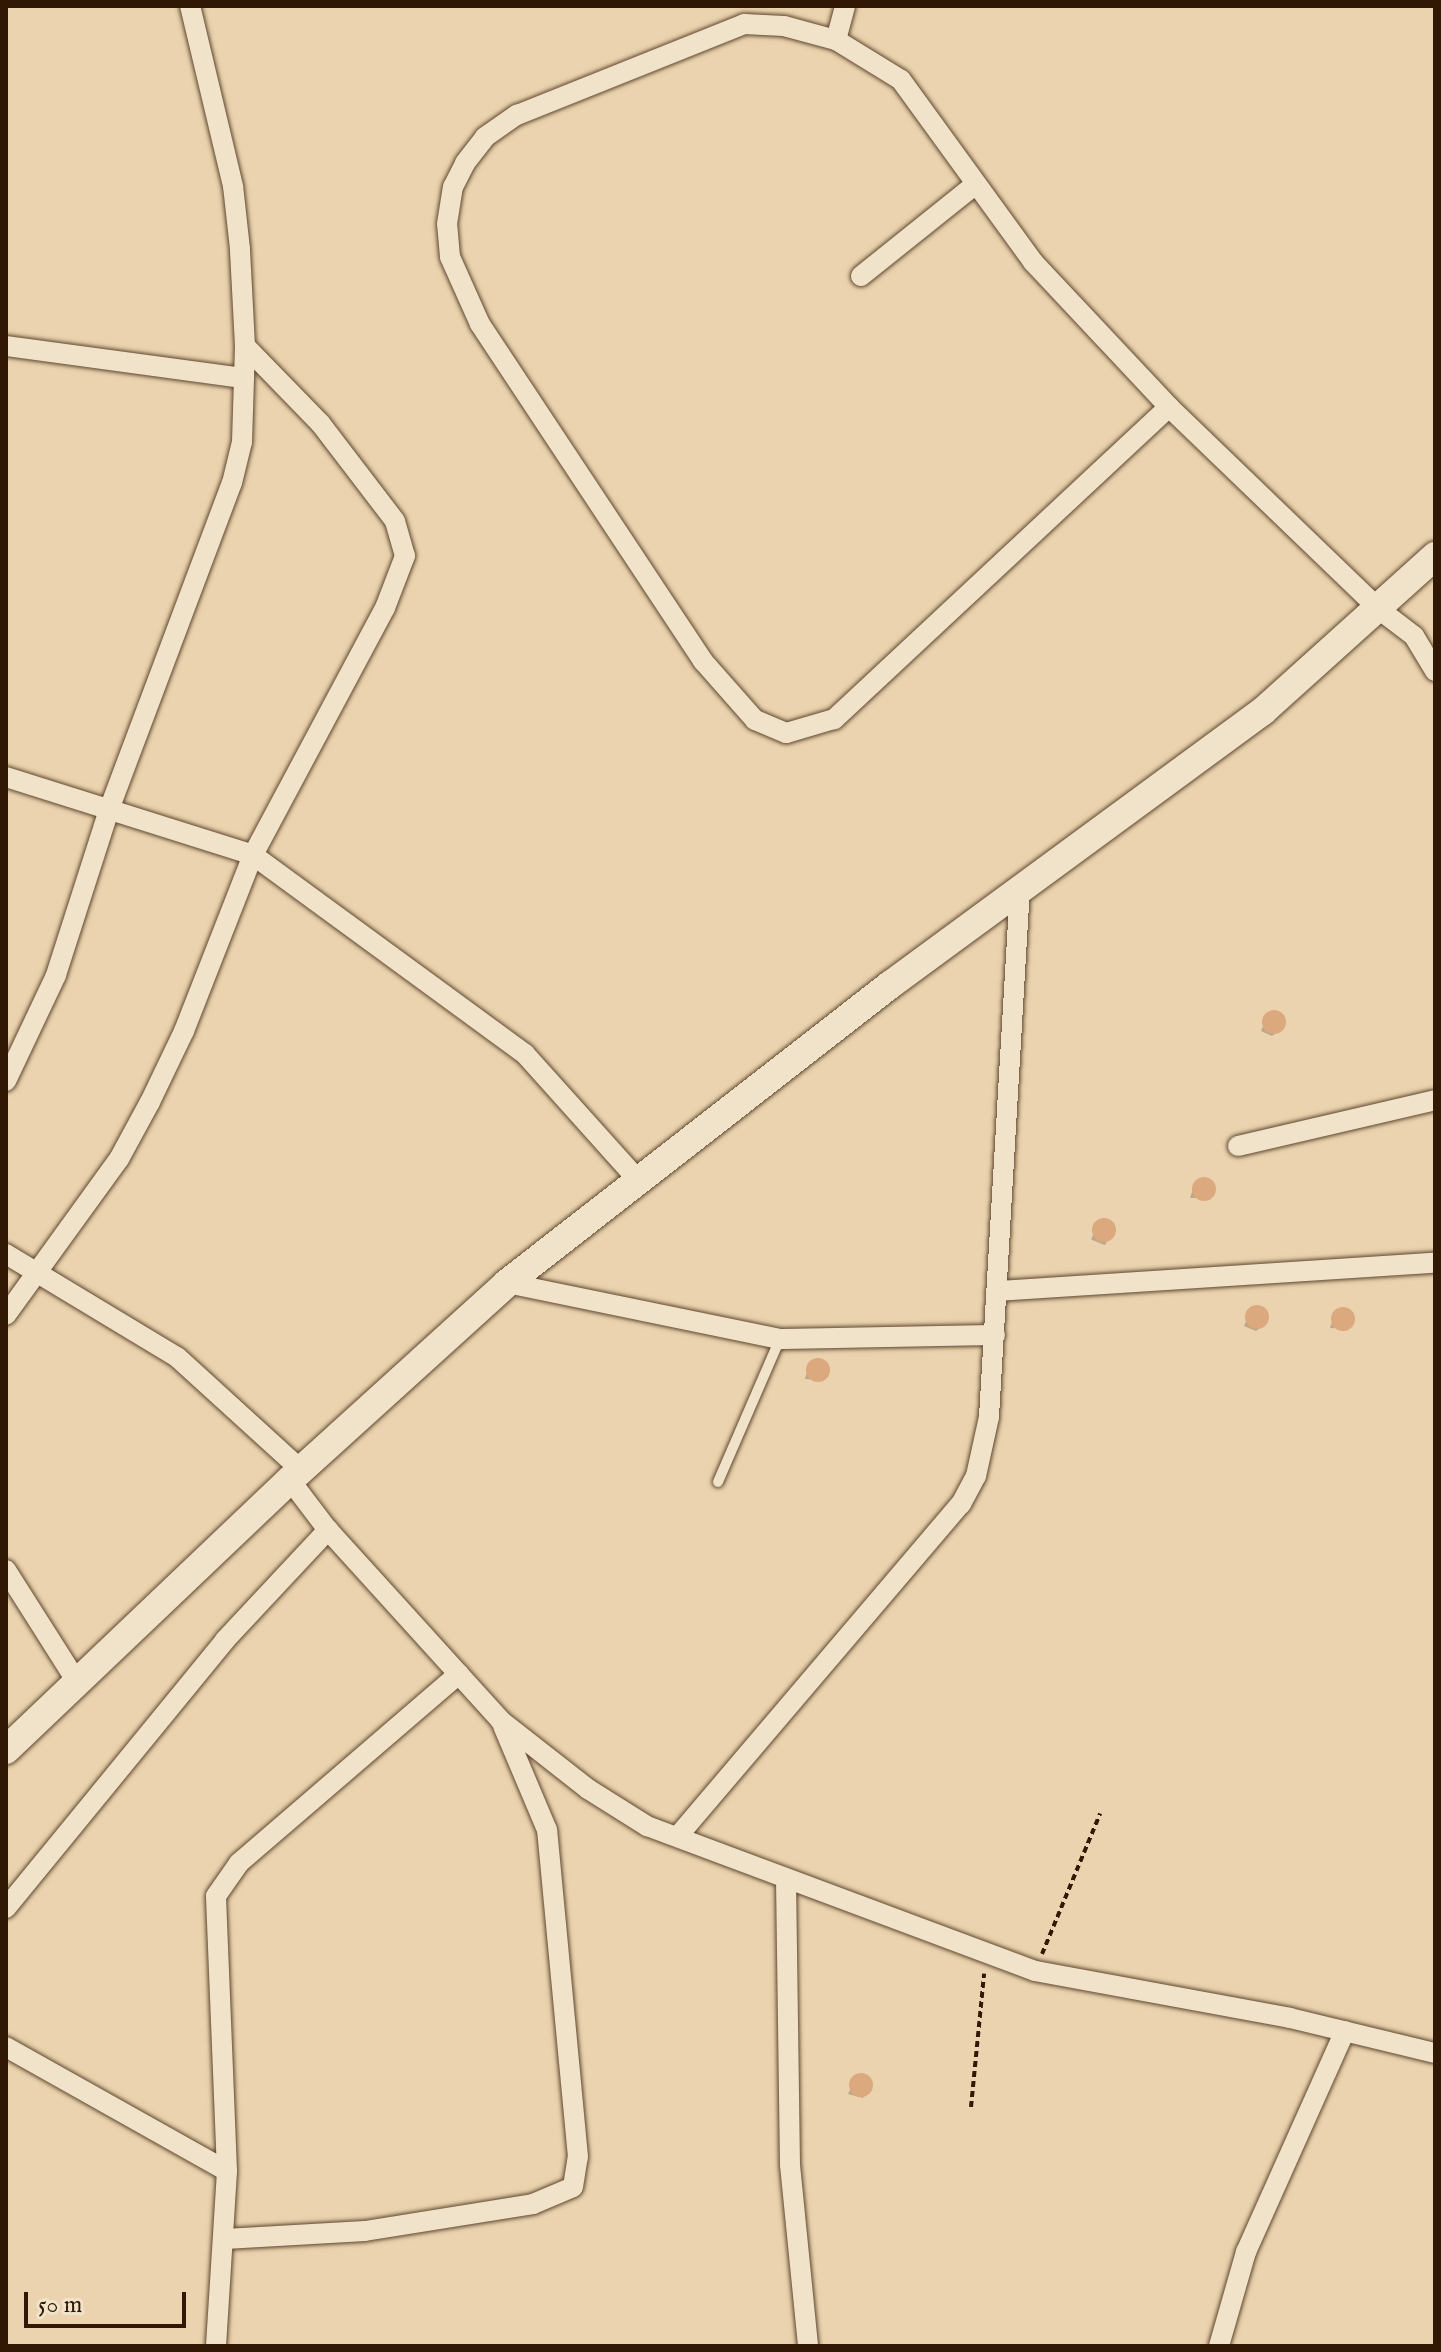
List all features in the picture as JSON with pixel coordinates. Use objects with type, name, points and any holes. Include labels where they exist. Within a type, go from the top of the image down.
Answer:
[{"type":"street","points":[[6,1081],[56,975],[110,807],[232,483],[242,442],[245,346],[233,186],[190,6]]},
{"type":"street","points":[[836,40],[845,6]]},
{"type":"street","points":[[1169,407],[834,719],[786,733],[755,720],[703,661],[480,324],[453,267],[447,224],[453,187],[465,163],[485,137],[517,115],[744,24],[784,26],[836,40],[901,80],[1033,262],[1169,407],[1380,610],[1414,636],[1435,671]]},
{"type":"street","points":[[861,276],[976,184]]},
{"type":"street","points":[[6,346],[244,378]]},
{"type":"street","points":[[6,1315],[39,1274],[119,1159],[150,1102],[184,1031],[253,855],[385,608],[405,544],[395,521],[320,423],[245,346]]},
{"type":"street","points":[[6,1750],[295,1475],[507,1283],[1020,888],[1263,711],[1380,610],[1435,556]]},
{"type":"street","points":[[6,777],[110,807],[253,855],[525,1054],[639,1181]]},
{"type":"street","points":[[678,1836],[961,1504],[984,1449],[998,1291],[1020,888]]},
{"type":"street","points":[[1238,1146],[1435,1100]]},
{"type":"street","points":[[6,1254],[177,1357],[295,1475],[328,1530],[500,1720],[616,1810],[786,1879],[1035,1971],[1345,2031],[1435,2053]]},
{"type":"street","points":[[998,1291],[1435,1263]]},
{"type":"street","points":[[507,1283],[780,1339],[995,1335]]},
{"type":"street","points":[[6,1908],[225,1640],[328,1530]]},
{"type":"street","points":[[6,1570],[77,1682]]},
{"type":"street","points":[[216,2346],[227,2171],[216,1896],[239,1863],[459,1674]]},
{"type":"street","points":[[225,2239],[419,2223],[480,2208],[533,2204],[573,2187],[578,2157],[547,1830],[500,1720]]},
{"type":"street","points":[[786,1879],[790,2165],[808,2346]]},
{"type":"street","points":[[1219,2346],[1258,2224],[1345,2031]]},
{"type":"street","points":[[6,2047],[227,2171]]},
{"type":"lane","points":[[718,1482],[780,1339]]},
{"type":"path","points":[[1035,1971],[1100,1814]]},
{"type":"path","points":[[971,2107],[986,1953]]},
{"type":"building","points":[[1274,1010],[1283,1013],[1286,1022],[1283,1031],[1274,1034],[1265,1031],[1262,1022],[1265,1013]]},
{"type":"building","points":[[1204,1177],[1213,1180],[1216,1189],[1213,1198],[1204,1201],[1195,1198],[1192,1189],[1195,1180]]},
{"type":"building","points":[[1104,1218],[1113,1221],[1116,1230],[1113,1239],[1104,1242],[1095,1239],[1092,1230],[1095,1221]]},
{"type":"building","points":[[1257,1305],[1266,1308],[1269,1317],[1266,1326],[1257,1329],[1248,1326],[1245,1317],[1248,1308]]},
{"type":"building","points":[[1343,1307],[1352,1310],[1355,1319],[1352,1328],[1343,1331],[1334,1328],[1331,1319],[1334,1310]]},
{"type":"building","points":[[818,1358],[827,1361],[830,1370],[827,1379],[818,1382],[809,1379],[806,1370],[809,1361]]},
{"type":"building","points":[[861,2073],[870,2076],[873,2085],[870,2094],[861,2097],[852,2094],[849,2085],[852,2076]]}]
